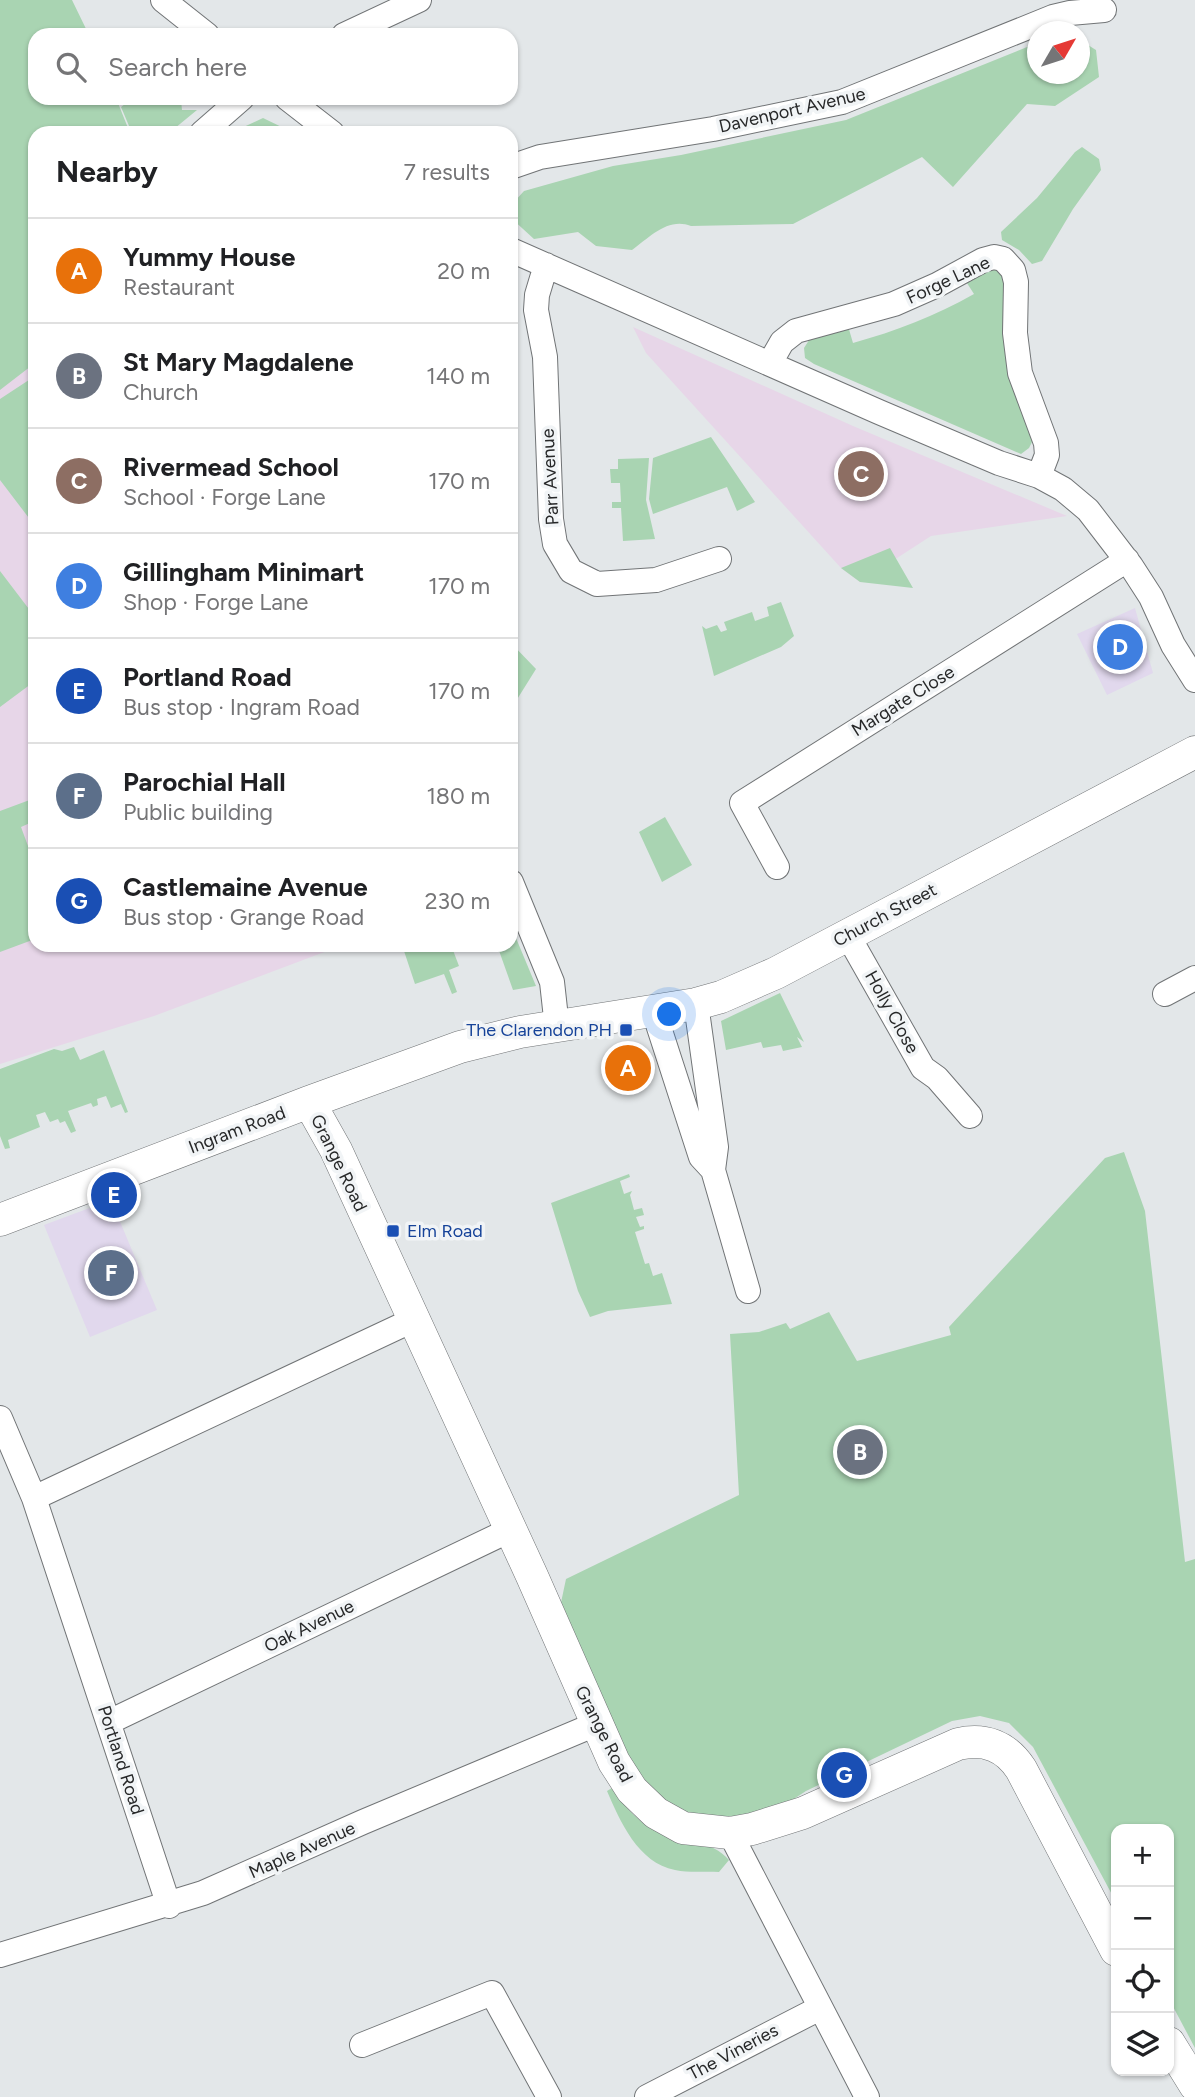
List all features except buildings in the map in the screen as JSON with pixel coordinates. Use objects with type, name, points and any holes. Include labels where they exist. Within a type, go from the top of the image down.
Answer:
[{"type":"street","points":[[163,0],[198,28]]},
{"type":"street","points":[[359,28],[419,0]]},
{"type":"street","name":"Davenport Avenue","points":[[518,165],[540,157],[699,132],[842,102],[1053,17],[1104,10]]},
{"type":"street","points":[[210,126],[234,105]]},
{"type":"street","points":[[296,105],[323,126]]},
{"type":"street","points":[[518,253],[999,463],[1039,476],[1063,489],[1081,503],[1127,560],[1144,585],[1173,645],[1195,680]]},
{"type":"street","name":"Forge Lane","points":[[770,363],[782,342],[799,330],[894,304],[985,259],[1003,259],[1013,270],[1016,284],[1015,333],[1019,367],[1047,446],[1039,476]]},
{"type":"street","name":"Parr Avenue","points":[[546,265],[537,295],[536,310],[545,357],[551,519],[555,544],[571,571],[597,584],[656,580],[719,559]]},
{"type":"street","name":"Margate Close","points":[[777,867],[742,803],[1127,560]]},
{"type":"street","name":"Church Street","points":[[557,1027],[654,1012],[721,997],[776,973],[1195,752]]},
{"type":"street","points":[[518,899],[552,982],[557,1027]]},
{"type":"street","name":"Holly Close","points":[[848,934],[923,1068],[937,1078],[970,1116]]},
{"type":"street","points":[[1165,994],[1195,978]]},
{"type":"street","points":[[695,1004],[716,1147],[713,1170],[748,1292]]},
{"type":"street","points":[[654,1012],[701,1157],[713,1170]]},
{"type":"street","name":"Ingram Road","points":[[0,1220],[460,1047],[520,1032],[557,1027]]},
{"type":"street","name":"Grange Road","points":[[309,1102],[336,1150],[596,1724],[614,1762],[632,1790],[656,1813],[683,1828],[730,1833],[779,1822],[958,1744],[988,1742],[1004,1750],[1019,1766],[1111,1941]]},
{"type":"street","points":[[34,1498],[413,1320]]},
{"type":"street","name":"Portland Road","points":[[0,1418],[34,1498],[169,1906]]},
{"type":"street","name":"Oak Avenue","points":[[109,1722],[510,1530]]},
{"type":"street","name":"Maple Avenue","points":[[0,1955],[169,1906],[204,1893],[363,1822],[596,1724]]},
{"type":"street","points":[[730,1833],[867,2097]]},
{"type":"street","points":[[362,2045],[492,1993],[549,2097]]},
{"type":"street","name":"The Vineries","points":[[647,2097],[820,2008]]},
{"type":"street","points":[[1174,2051],[1195,2085]]},
{"type":"shaded area","points":[[633,327],[853,426],[1067,516],[931,536],[860,582],[841,568],[646,353]]},
{"type":"shaded area","points":[[28,349],[28,952],[324,952],[154,1016],[0,1064],[0,369]]},
{"type":"shaded area","points":[[1135,608],[1153,673],[1107,695],[1077,634]]},
{"type":"shaded area","points":[[111,1200],[157,1310],[90,1337],[44,1225]]},
{"type":"green space","points":[[0,0],[72,0],[86,28],[28,28],[28,105],[119,105],[127,126],[28,126],[28,368],[0,390]]},
{"type":"green space","points":[[1090,46],[1096,50],[1099,77],[1090,83]]},
{"type":"green space","points":[[1027,47],[1027,84],[1088,84],[1055,106],[1027,104],[953,187],[922,157],[793,224],[675,224],[660,230],[632,250],[596,246],[578,232],[534,239],[518,224],[518,198],[524,191],[613,166],[681,155],[846,120]]},
{"type":"green space","points":[[182,105],[182,110],[197,110],[178,126],[129,126],[121,107]]},
{"type":"green space","points":[[263,118],[280,126],[246,126]]},
{"type":"green space","points":[[1082,147],[1099,159],[1101,170],[1073,209],[1042,261],[1032,264],[1019,250],[1002,240],[1001,232],[1037,198]]},
{"type":"green space","points":[[987,266],[1002,269],[1033,440],[1029,448],[1021,454],[805,358],[804,348],[811,337],[848,326],[853,343],[915,322],[959,302],[974,294],[965,280]]},
{"type":"green space","points":[[28,381],[28,517],[0,480],[0,399]]},
{"type":"green space","points":[[711,437],[755,502],[737,511],[727,487],[653,514],[649,499],[653,458]]},
{"type":"green space","points":[[649,458],[646,500],[655,539],[623,541],[621,508],[612,508],[612,502],[621,502],[620,483],[611,483],[610,469],[618,469],[618,459]]},
{"type":"green space","points":[[890,548],[913,588],[860,582],[841,568]]},
{"type":"green space","points":[[0,571],[28,608],[28,686],[0,707]]},
{"type":"green space","points":[[781,602],[794,636],[781,647],[714,676],[702,626],[706,629],[717,625],[721,632],[727,630],[724,622],[752,612],[755,621],[769,616],[767,607]]},
{"type":"green space","points":[[518,650],[536,669],[518,698]]},
{"type":"green space","points":[[28,801],[28,824],[21,827],[28,846],[28,942],[0,952],[0,811]]},
{"type":"green space","points":[[665,817],[692,865],[662,882],[639,832]]},
{"type":"green space","points":[[518,943],[536,986],[513,990],[499,952],[518,952]]},
{"type":"green space","points":[[404,952],[454,952],[459,966],[449,970],[457,992],[452,994],[444,974],[415,984]]},
{"type":"green space","points":[[780,993],[804,1042],[797,1037],[802,1047],[783,1051],[781,1045],[763,1048],[761,1042],[726,1050],[721,1021]]},
{"type":"green space","points":[[74,1047],[80,1060],[104,1050],[128,1112],[125,1113],[121,1104],[111,1108],[106,1096],[97,1099],[98,1105],[93,1107],[91,1103],[68,1111],[76,1131],[71,1133],[65,1121],[60,1123],[58,1119],[50,1122],[45,1112],[36,1115],[40,1127],[8,1140],[10,1148],[5,1149],[0,1136],[0,1069],[54,1049],[62,1051]]},
{"type":"green space","points":[[1124,1152],[1145,1211],[1185,1562],[1195,1559],[1195,2048],[1174,2008],[1174,1824],[1111,1824],[1111,1893],[1033,1747],[1009,1723],[980,1716],[952,1721],[806,1791],[777,1810],[725,1818],[695,1816],[665,1804],[628,1763],[559,1612],[566,1579],[739,1495],[730,1334],[759,1332],[786,1323],[790,1329],[829,1312],[857,1361],[951,1335],[949,1327],[1105,1158]]},
{"type":"green space","points":[[629,1174],[630,1177],[620,1181],[624,1194],[632,1191],[630,1195],[634,1210],[642,1208],[644,1215],[636,1217],[640,1227],[644,1226],[644,1229],[635,1232],[645,1264],[649,1263],[653,1276],[662,1273],[672,1304],[608,1311],[590,1317],[578,1291],[551,1203]]},
{"type":"green space","points":[[612,1788],[627,1808],[645,1824],[660,1832],[714,1848],[729,1860],[719,1872],[691,1872],[662,1866],[641,1850],[624,1827],[607,1791]]},
{"type":"place","name":"Rivermead School","points":[[861,474]]},
{"type":"place","name":"Gillingham Minimart","points":[[1120,647]]},
{"type":"place","name":"The Clarendon PH","points":[[626,1030]]},
{"type":"place","name":"Yummy House","points":[[628,1068]]},
{"type":"place","name":"Portland Road","points":[[114,1195]]},
{"type":"place","name":"Elm Road","points":[[393,1231]]},
{"type":"place","name":"Parochial Hall","points":[[111,1273]]},
{"type":"place","name":"St Mary Magdalene","points":[[860,1452]]},
{"type":"place","name":"Castlemaine Avenue","points":[[844,1775]]}]
